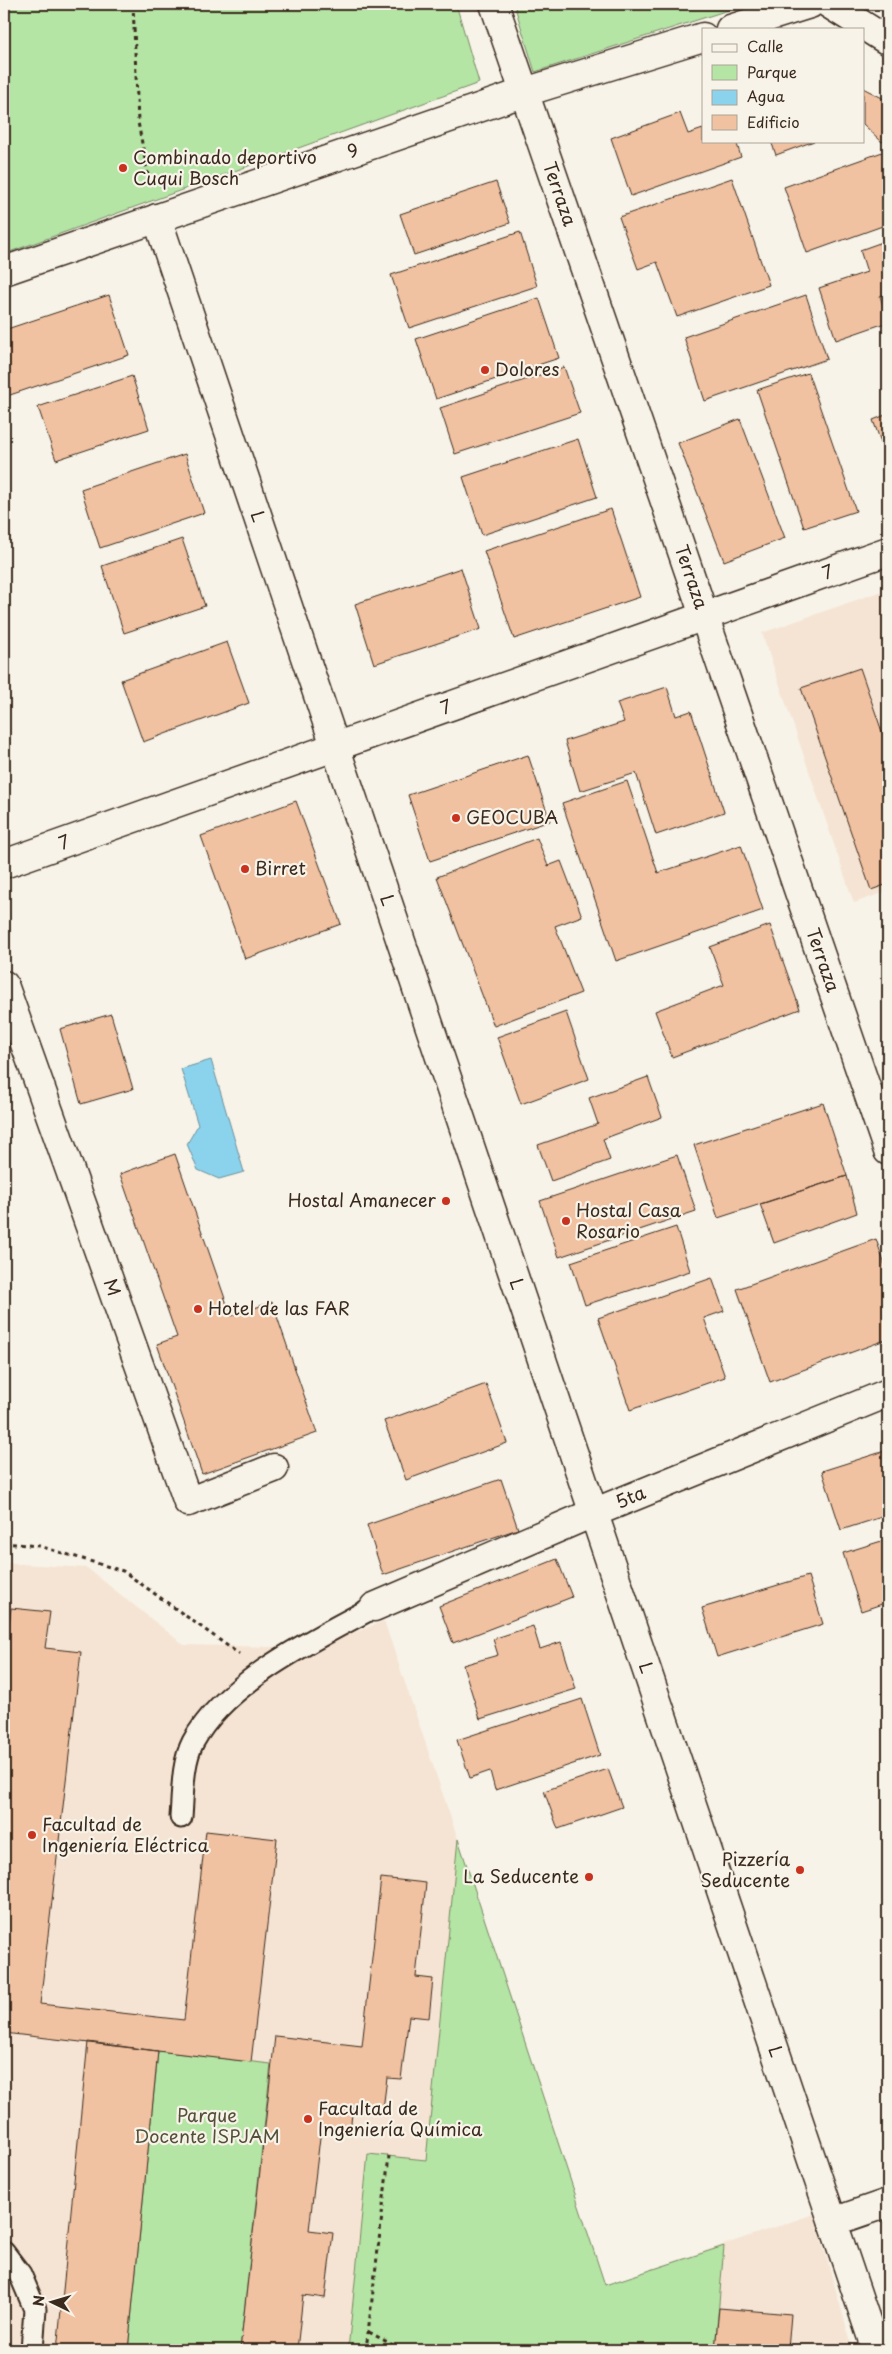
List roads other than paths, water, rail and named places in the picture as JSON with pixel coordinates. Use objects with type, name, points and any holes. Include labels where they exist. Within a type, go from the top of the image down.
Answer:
[{"type":"street","name":"Terraza","points":[[494,4],[888,1151]]},
{"type":"street","points":[[733,28],[810,4]]},
{"type":"street","points":[[829,4],[888,41]]},
{"type":"street","name":"9","points":[[4,271],[524,92],[702,37]]},
{"type":"street","name":"L","points":[[157,218],[876,2350]]},
{"type":"street","name":"7","points":[[4,864],[888,551]]},
{"type":"street","name":"M","points":[[4,985],[188,1502],[274,1468]]},
{"type":"street","name":"5ta","points":[[374,1607],[593,1513],[888,1393]]},
{"type":"street","points":[[833,2222],[888,2202]]},
{"type":"lane","points":[[181,1817],[184,1774],[192,1743],[222,1703],[276,1662],[374,1607]]},
{"type":"lane","points":[[4,2253],[20,2274],[35,2309],[32,2350]]},
{"type":"water","points":[[211,1060],[244,1172],[219,1179],[198,1170],[187,1144],[198,1125],[181,1069]]},
{"type":"place","name":"Combinado deportivo Cuqui Bosch","points":[[123,168]]},
{"type":"place","name":"Dolores","points":[[485,370]]},
{"type":"place","name":"GEOCUBA","points":[[456,818]]},
{"type":"place","name":"Birret","points":[[245,869]]},
{"type":"place","name":"Hostal Amanecer","points":[[446,1201]]},
{"type":"place","name":"Hostal Casa Rosario","points":[[566,1221]]},
{"type":"place","name":"Hotel de las FAR","points":[[198,1309]]},
{"type":"place","name":"Facultad de Ingeniería Eléctrica","points":[[32,1835]]},
{"type":"place","name":"Pizzería Seducente","points":[[800,1870]]},
{"type":"place","name":"La Seducente","points":[[589,1877]]},
{"type":"place","name":"Facultad de Ingeniería Química","points":[[308,2119]]},
{"type":"park label","name":"Parque Docente ISPJAM","points":[[207,2126]]}]
